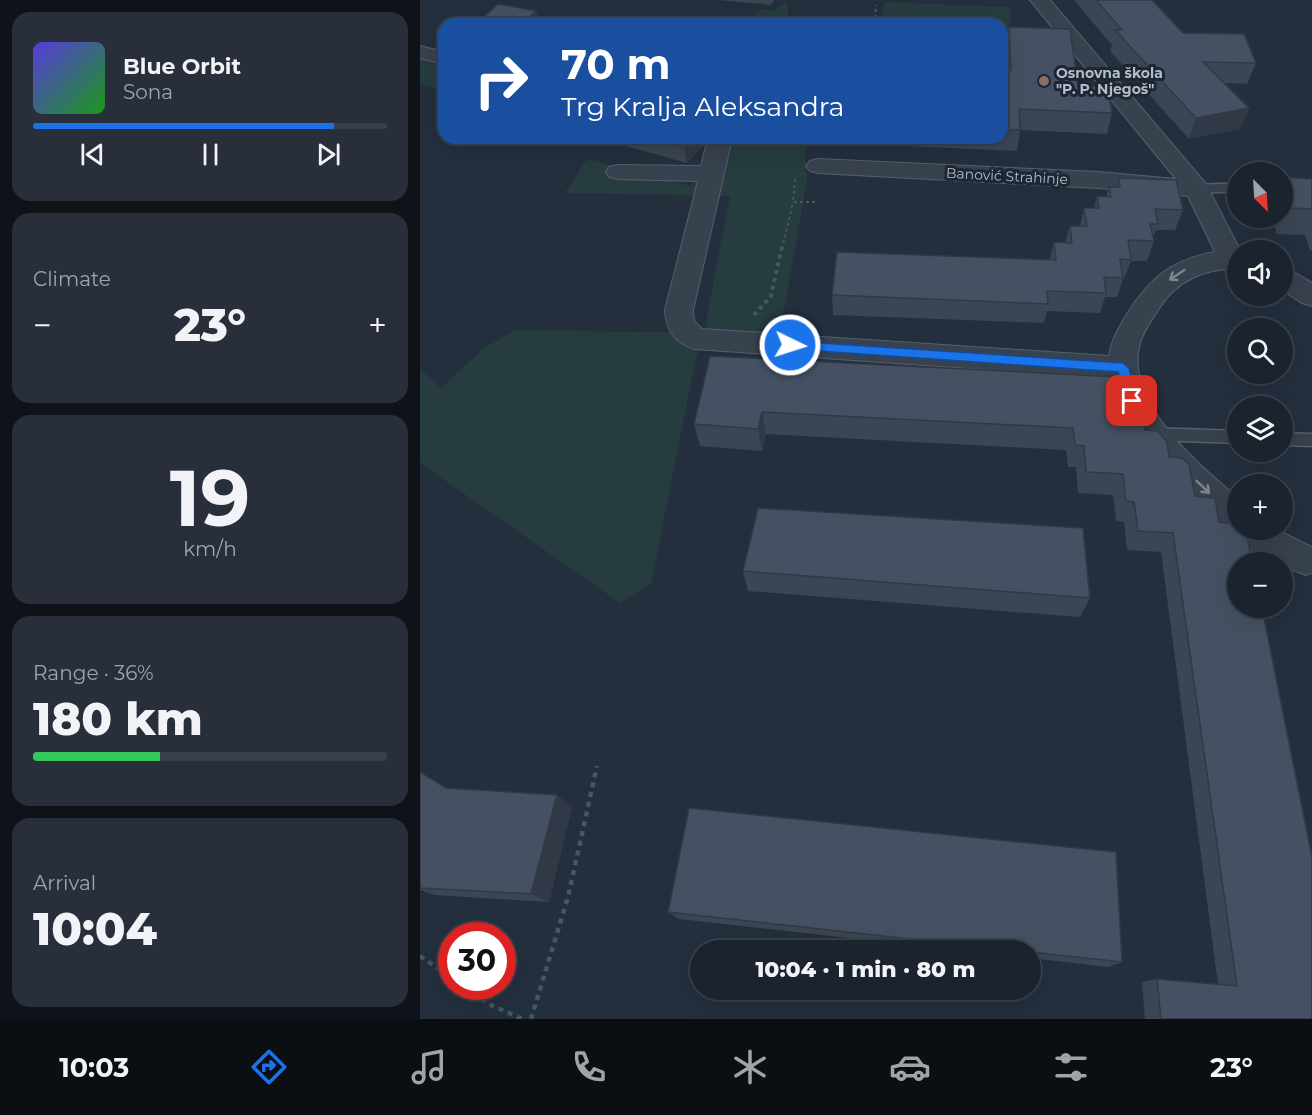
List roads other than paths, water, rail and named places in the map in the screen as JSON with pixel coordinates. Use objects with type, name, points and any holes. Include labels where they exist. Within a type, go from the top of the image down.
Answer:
[{"type":"street","points":[[1040,0],[1197,189],[1227,245]]},
{"type":"street","points":[[420,52],[438,56]]},
{"type":"street","points":[[719,144],[680,310],[680,325],[695,339],[722,343],[790,345],[1123,368]]},
{"type":"street","name":"Banović Strahinje","points":[[818,166],[1098,180],[1197,189]]},
{"type":"street","points":[[618,172],[712,174]]},
{"type":"street","points":[[1227,260],[1194,265],[1156,291],[1125,345],[1123,368],[1132,401],[1152,434],[1227,508]]},
{"type":"street","points":[[1293,284],[1312,296]]},
{"type":"street","points":[[1265,540],[1310,567]]},
{"type":"lane","points":[[1197,189],[1227,188]]},
{"type":"lane","points":[[1152,434],[1227,437]]},
{"type":"lane","points":[[1293,439],[1312,440]]},
{"type":"place","name":"Osnovna škola \"P. P. Njegoš\"","points":[[1044,81]]}]
